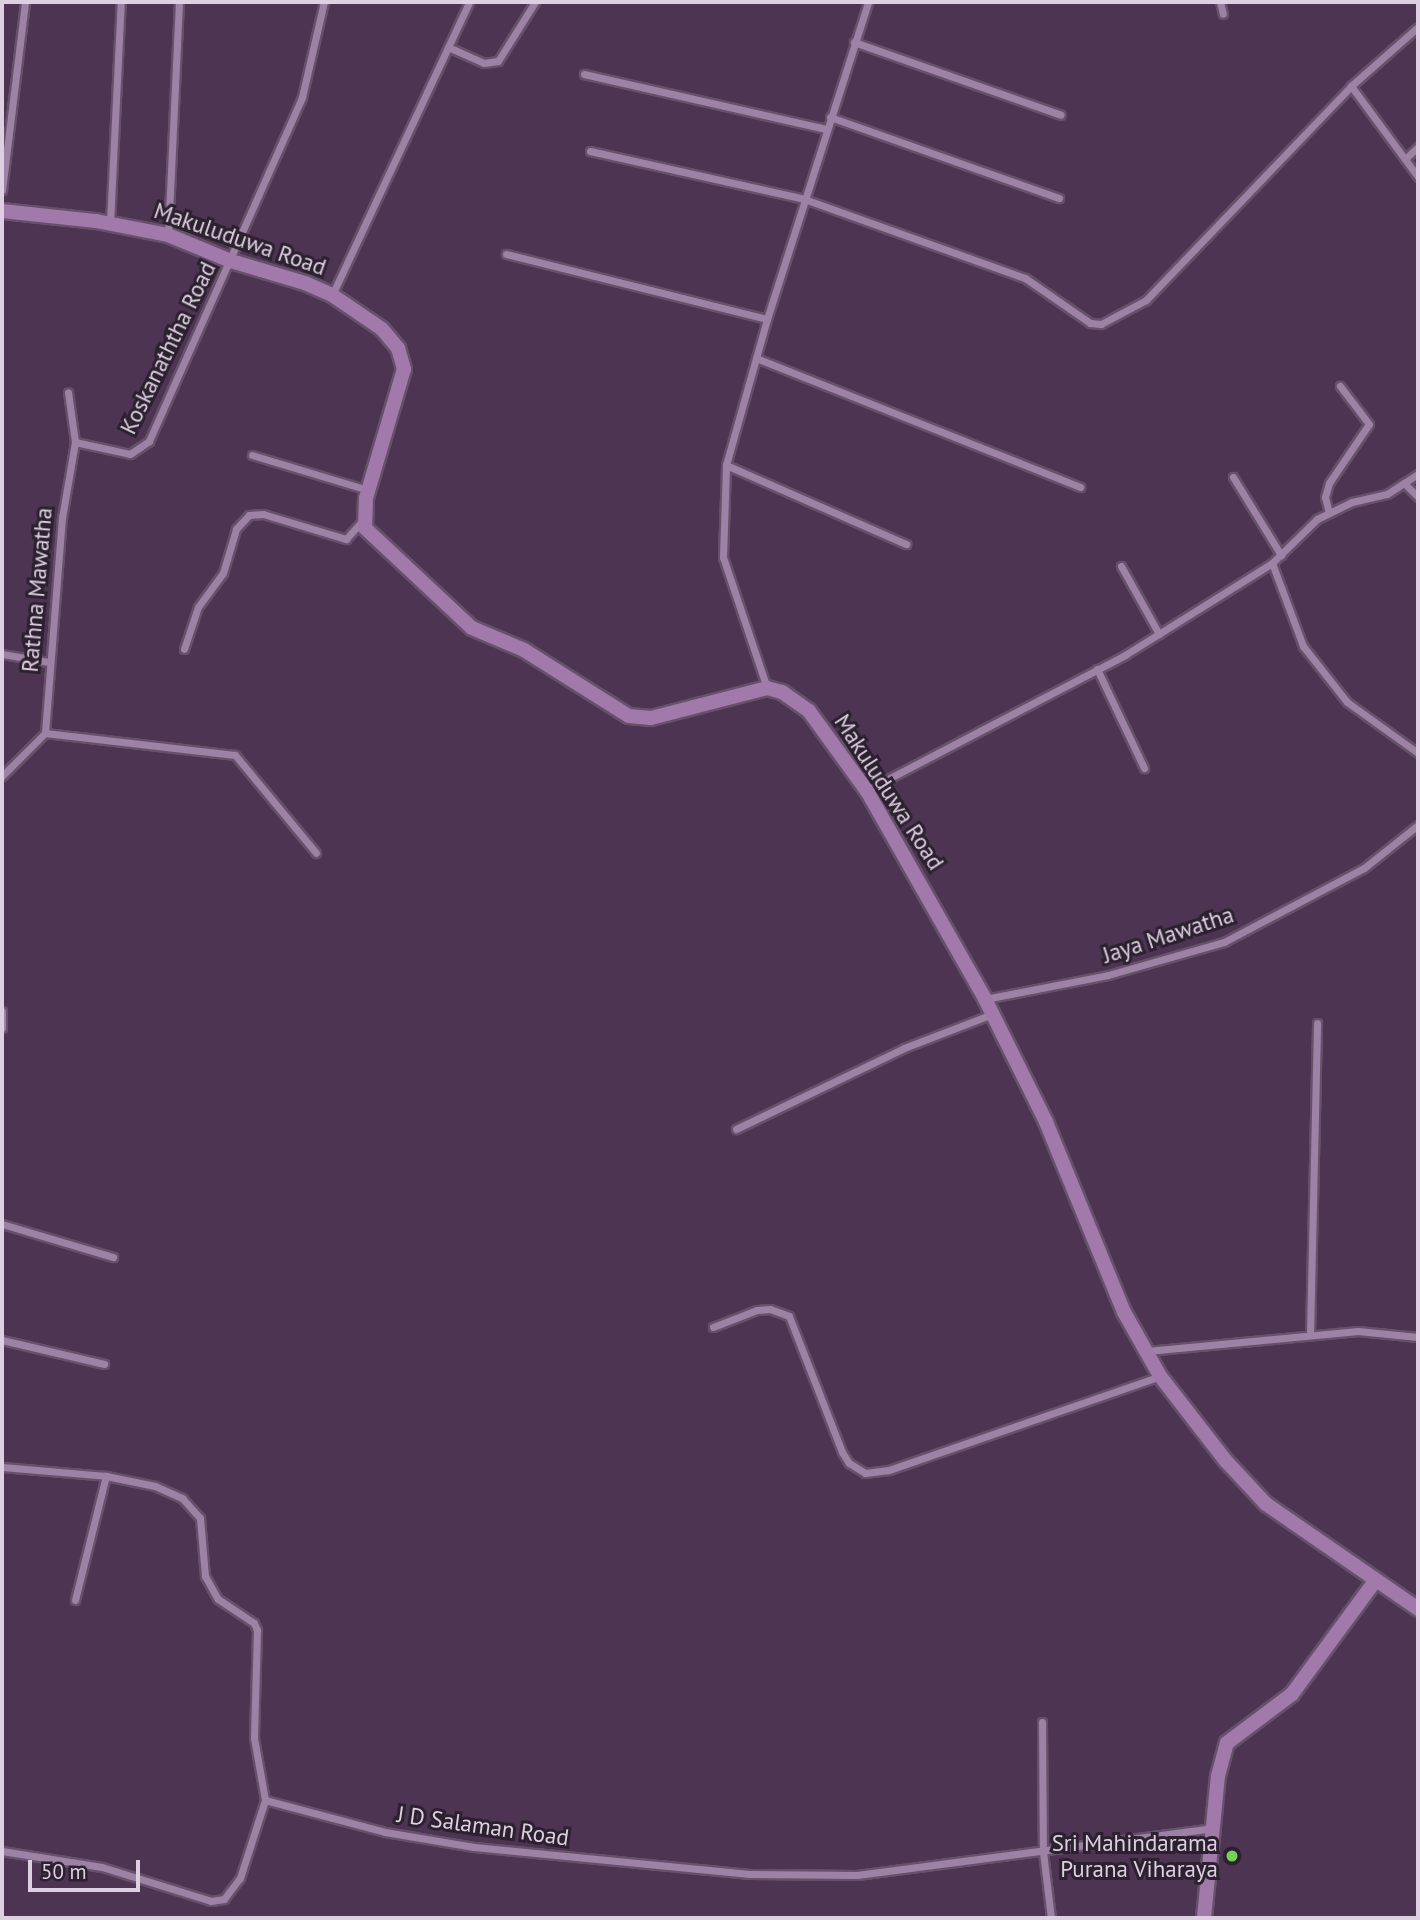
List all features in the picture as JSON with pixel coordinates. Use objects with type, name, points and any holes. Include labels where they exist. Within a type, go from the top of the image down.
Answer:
[{"type":"street","points":[[2,190],[25,2]]},
{"type":"street","points":[[110,223],[121,2]]},
{"type":"street","points":[[168,235],[179,2]]},
{"type":"street","name":"Koskanaththa Road","points":[[75,442],[113,454],[142,450],[231,261],[302,97],[324,2]]},
{"type":"street","points":[[332,295],[469,2]]},
{"type":"street","points":[[448,47],[484,63],[498,61],[535,2]]},
{"type":"street","points":[[184,649],[198,607],[223,573],[236,529],[249,515],[263,514],[345,539],[363,519],[369,535],[464,622],[524,650],[615,711],[651,718],[767,688],[723,557],[726,465],[767,319],[867,2]]},
{"type":"street","points":[[1220,2],[1223,15]]},
{"type":"street","points":[[590,151],[804,199],[1026,278],[1090,323],[1101,324],[1146,300],[1351,86],[1418,27]]},
{"type":"street","points":[[854,42],[1061,115]]},
{"type":"street","points":[[584,74],[826,129]]},
{"type":"street","points":[[1351,86],[1418,177]]},
{"type":"street","points":[[830,117],[1059,198]]},
{"type":"street","points":[[1405,159],[1418,147]]},
{"type":"street","name":"Makuluduwa Road","points":[[2,211],[110,223],[168,235],[231,261],[332,295],[382,329],[398,348],[404,369],[363,519]]},
{"type":"street","points":[[506,254],[767,319]]},
{"type":"street","points":[[756,358],[1080,487]]},
{"type":"street","points":[[1329,513],[1325,497],[1329,483],[1369,424],[1340,386]]},
{"type":"street","name":"Rathna Mawatha","points":[[45,733],[62,518],[75,442],[68,392]]},
{"type":"street","points":[[252,455],[369,490]]},
{"type":"street","points":[[726,465],[906,544]]},
{"type":"street","points":[[867,791],[1159,634],[1272,563],[1329,513],[1352,502],[1387,494],[1418,474]]},
{"type":"street","points":[[1233,477],[1281,555]]},
{"type":"street","points":[[1404,483],[1418,497]]},
{"type":"street","points":[[1272,563],[1303,646],[1347,702],[1418,753]]},
{"type":"street","points":[[1121,566],[1159,634]]},
{"type":"street","points":[[2,654],[49,662]]},
{"type":"street","points":[[1097,669],[1144,768]]},
{"type":"street","name":"Makuluduwa Road","points":[[767,688],[793,698],[809,711],[867,791],[985,999],[1046,1122],[1089,1237],[1160,1376],[1226,1461],[1266,1504],[1418,1609]]},
{"type":"street","points":[[2,776],[45,733],[235,755],[316,853]]},
{"type":"street","name":"Jaya Mawatha","points":[[985,999],[1108,975],[1224,942],[1353,874],[1418,824]]},
{"type":"street","points":[[2,1011],[2,1024]]},
{"type":"street","points":[[736,1129],[881,1059],[992,1014]]},
{"type":"street","points":[[1310,1335],[1317,1023]]},
{"type":"street","points":[[2,1224],[113,1256]]},
{"type":"street","points":[[713,1327],[757,1310],[771,1308],[789,1316],[842,1452],[849,1463],[866,1473],[889,1470],[1160,1376]]},
{"type":"street","points":[[1145,1351],[1357,1331],[1418,1337]]},
{"type":"street","points":[[2,1340],[104,1364]]},
{"type":"street","points":[[2,1467],[106,1476],[155,1486],[182,1498],[200,1518],[205,1576],[214,1594],[254,1623],[258,1642],[254,1738],[265,1800],[240,1878],[224,1899],[211,1901],[102,1867],[2,1851]]},
{"type":"street","points":[[75,1600],[106,1476]]},
{"type":"street","points":[[1204,1918],[1219,1776],[1227,1743],[1292,1695],[1375,1581]]},
{"type":"street","points":[[1042,1722],[1043,1853],[1051,1918]]},
{"type":"street","name":"J D Salaman Road","points":[[265,1800],[385,1832],[474,1847],[750,1874],[857,1875],[1043,1853],[1215,1828]]},
{"type":"place","name":"Sri Mahindarama Purana Viharaya","points":[[1232,1856]]}]
